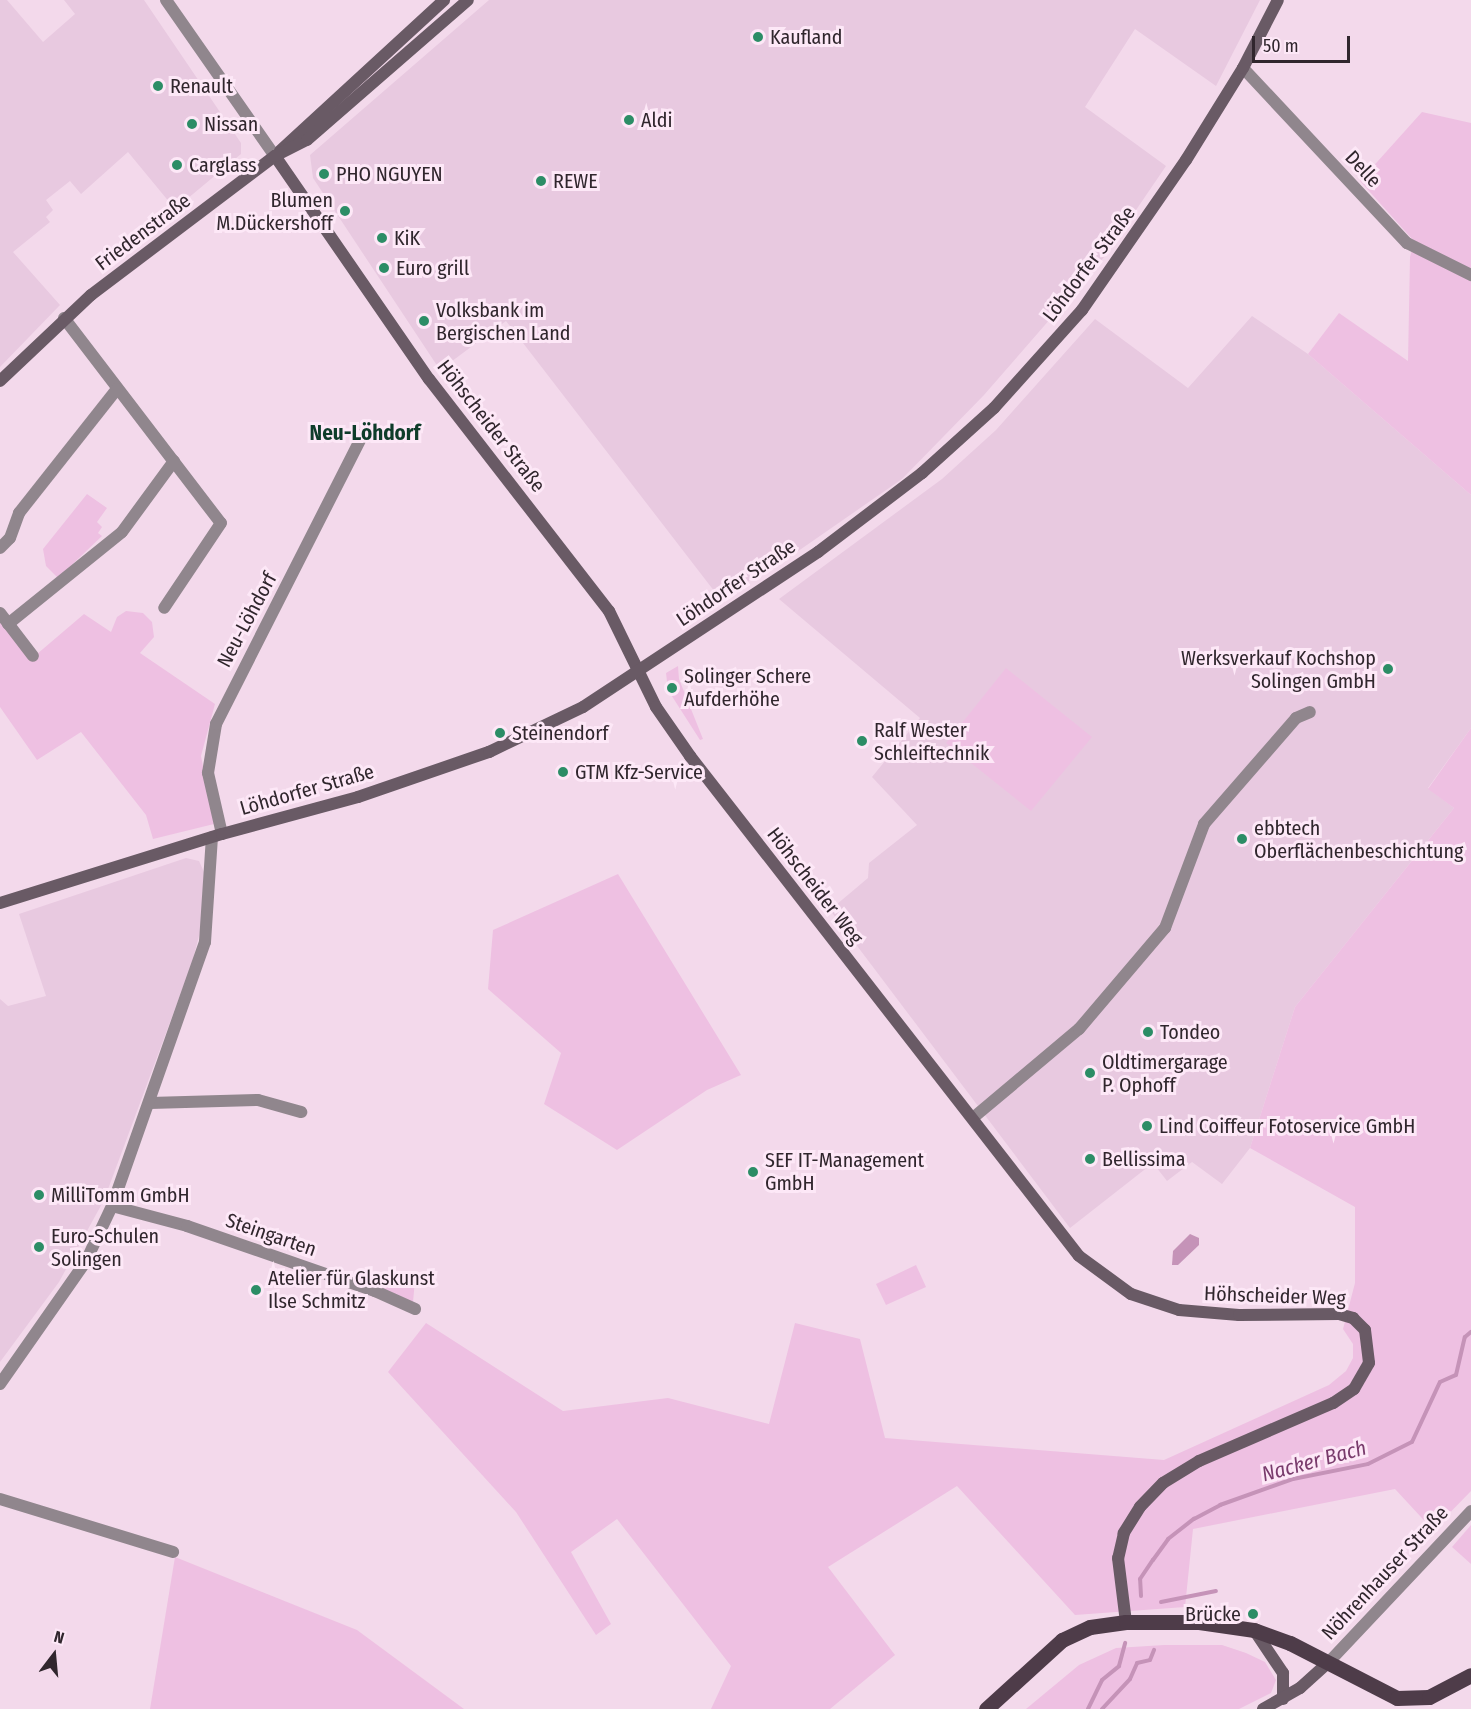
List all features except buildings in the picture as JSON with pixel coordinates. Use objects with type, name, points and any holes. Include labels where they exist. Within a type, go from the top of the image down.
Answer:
[{"type":"main road","name":"Friedenstraße","points":[[0,381],[64,318],[275,156],[299,130],[444,0]]},
{"type":"main road","name":"Friedenstraße","points":[[275,156],[307,140],[468,0]]},
{"type":"main road","name":"Löhdorfer Straße","points":[[0,903],[217,835],[455,766],[555,721],[640,670],[818,552],[922,473],[994,408],[1103,283],[1243,68],[1278,0]]},
{"type":"main road","name":"Höhscheider Straße","points":[[275,156],[429,379],[597,594],[640,670]]},
{"type":"main road","name":"Höhscheider Weg","points":[[640,670],[656,707],[721,796],[974,1117],[1079,1256],[1131,1294],[1179,1311],[1339,1314],[1356,1320],[1368,1336],[1369,1363],[1354,1389],[1333,1402],[1199,1461],[1163,1484],[1140,1507],[1124,1533],[1118,1558],[1126,1622]]},
{"type":"main road","points":[[986,1709],[1062,1640],[1090,1627],[1126,1622],[1208,1622],[1254,1630],[1328,1663],[1381,1692],[1405,1699],[1429,1697],[1471,1675]]},
{"type":"main road","points":[[1254,1630],[1283,1672],[1283,1699]]},
{"type":"main road","points":[[1263,1709],[1309,1682],[1328,1663]]},
{"type":"street","name":"Höhscheider Straße","points":[[166,0],[275,156]]},
{"type":"street","name":"Delle","points":[[1243,68],[1407,243],[1471,275]]},
{"type":"street","points":[[64,318],[221,523],[164,608]]},
{"type":"street","points":[[0,548],[10,538],[19,513],[117,389]]},
{"type":"street","name":"Neu-Löhdorf","points":[[0,1384],[86,1261],[112,1206],[205,942],[217,835],[208,773],[216,724],[363,434]]},
{"type":"street","points":[[9,624],[122,531],[174,461]]},
{"type":"street","points":[[0,612],[33,656]]},
{"type":"street","points":[[974,1117],[1059,1048],[1116,988],[1165,928],[1175,910],[1194,843],[1204,824],[1296,718],[1310,712]]},
{"type":"street","points":[[150,1103],[258,1100],[301,1112]]},
{"type":"street","name":"Steingarten","points":[[112,1206],[187,1226],[375,1291],[415,1309]]},
{"type":"street","points":[[0,1499],[173,1552]]},
{"type":"street","name":"Nöhrenhauser Straße","points":[[1328,1663],[1471,1511]]},
{"type":"shaded area","points":[[0,0],[7,0],[43,42],[75,14],[64,0],[144,0],[241,143],[241,154],[175,209],[128,152],[81,194],[70,181],[46,200],[53,210],[46,217],[50,222],[13,252],[60,305],[0,367]]},
{"type":"shaded area","points":[[489,0],[1260,0],[1216,86],[1135,29],[1085,107],[1166,166],[1104,257],[984,395],[902,479],[768,572],[718,596],[506,321],[440,370],[313,178],[310,155]]},
{"type":"shaded area","points":[[1422,112],[1471,123],[1471,495],[1308,354],[1339,313],[1408,361],[1410,257],[1414,241],[1360,181]]},
{"type":"shaded area","points":[[1252,316],[1308,354],[1471,495],[1471,728],[1428,788],[1454,808],[1295,1007],[1250,1148],[1222,1184],[1192,1162],[1167,1181],[1153,1163],[1070,1228],[830,910],[868,878],[869,863],[917,825],[872,777],[920,718],[779,599],[942,479],[996,430],[1095,319],[1188,388]]},
{"type":"shaded area","points":[[87,494],[107,508],[97,522],[102,527],[98,533],[102,536],[58,578],[46,566],[43,549]]},
{"type":"shaded area","points":[[126,611],[143,613],[152,622],[154,637],[140,653],[215,704],[201,756],[214,824],[153,839],[146,815],[81,732],[37,760],[0,707],[0,621],[30,660],[84,614],[111,632],[117,617]]},
{"type":"shaded area","points":[[678,666],[679,679],[703,739],[700,740],[668,690],[666,673]]},
{"type":"shaded area","points":[[1006,668],[1092,737],[1031,811],[946,743]]},
{"type":"shaded area","points":[[1471,728],[1471,1491],[1433,1530],[1395,1489],[1193,1529],[1185,1607],[1075,1615],[957,1486],[828,1567],[895,1655],[830,1709],[711,1709],[731,1666],[617,1519],[571,1552],[611,1624],[596,1635],[516,1512],[388,1372],[426,1323],[563,1411],[668,1398],[769,1424],[795,1323],[860,1339],[885,1438],[1164,1460],[1329,1385],[1346,1371],[1353,1358],[1353,1344],[1343,1329],[1355,1283],[1355,1207],[1250,1148],[1295,1007],[1454,808],[1428,789]]},
{"type":"shaded area","points":[[186,858],[199,861],[204,872],[201,928],[192,963],[104,1200],[59,1282],[0,1362],[0,999],[8,1006],[46,996],[19,914]]},
{"type":"shaded area","points":[[618,874],[741,1075],[707,1090],[617,1150],[544,1104],[561,1053],[488,989],[493,930]]},
{"type":"shaded area","points":[[1190,1234],[1199,1238],[1199,1245],[1178,1265],[1172,1265],[1173,1251]]},
{"type":"shaded area","points":[[916,1265],[926,1287],[886,1305],[876,1284]]},
{"type":"shaded area","points":[[415,1280],[413,1302],[381,1289],[382,1283]]},
{"type":"shaded area","points":[[1471,1525],[1471,1564],[1452,1547]]},
{"type":"shaded area","points":[[175,1557],[357,1630],[464,1709],[150,1709]]},
{"type":"shaded area","points":[[1222,1645],[1265,1662],[1276,1680],[1271,1693],[1239,1709],[1026,1709],[1079,1665],[1116,1648]]},
{"type":"waterway","name":"Nacker Bach","points":[[1141,1596],[1140,1579],[1153,1560],[1168,1539],[1194,1519],[1220,1505],[1293,1479],[1368,1464],[1412,1442],[1440,1382],[1456,1375],[1465,1337],[1471,1332]]},
{"type":"waterway","points":[[1161,1602],[1216,1591]]},
{"type":"waterway","name":"Nacker Bach","points":[[1088,1709],[1102,1680],[1119,1666],[1125,1643]]},
{"type":"waterway","points":[[1102,1709],[1130,1679],[1137,1663],[1150,1660],[1154,1650]]},
{"type":"place","name":"Kaufland","points":[[758,37]]},
{"type":"place","name":"Renault","points":[[158,86]]},
{"type":"place","name":"Aldi","points":[[629,120]]},
{"type":"place","name":"Nissan","points":[[192,124]]},
{"type":"place","name":"Carglass","points":[[177,165]]},
{"type":"place","name":"PHO NGUYEN","points":[[324,174]]},
{"type":"place","name":"REWE","points":[[541,181]]},
{"type":"place","name":"Blumen M.Dückershoff","points":[[345,211]]},
{"type":"place","name":"KiK","points":[[382,238]]},
{"type":"place","name":"Euro grill","points":[[384,268]]},
{"type":"place","name":"Volksbank im Bergischen Land","points":[[424,321]]},
{"type":"place","name":"Werksverkauf Kochshop Solingen GmbH","points":[[1388,669]]},
{"type":"place","name":"Solinger Schere Aufderhöhe","points":[[672,688]]},
{"type":"place","name":"Steinendorf","points":[[500,733]]},
{"type":"place","name":"Ralf Wester Schleiftechnik","points":[[862,741]]},
{"type":"place","name":"GTM Kfz-Service","points":[[563,772]]},
{"type":"place","name":"ebbtech Oberflächenbeschichtung","points":[[1242,839]]},
{"type":"place","name":"Tondeo","points":[[1148,1032]]},
{"type":"place","name":"Oldtimergarage P. Ophoff","points":[[1090,1073]]},
{"type":"place","name":"Lind Coiffeur Fotoservice GmbH","points":[[1147,1126]]},
{"type":"place","name":"Bellissima","points":[[1090,1159]]},
{"type":"place","name":"SEF IT-Management GmbH","points":[[753,1172]]},
{"type":"place","name":"MilliTomm GmbH","points":[[39,1195]]},
{"type":"place","name":"Euro-Schulen Solingen","points":[[39,1247]]},
{"type":"place","name":"Atelier für Glaskunst Ilse Schmitz","points":[[256,1290]]},
{"type":"place","name":"Brücke","points":[[1253,1614]]},
{"type":"district","name":"Neu-Löhdorf","points":[[365,433]]}]
